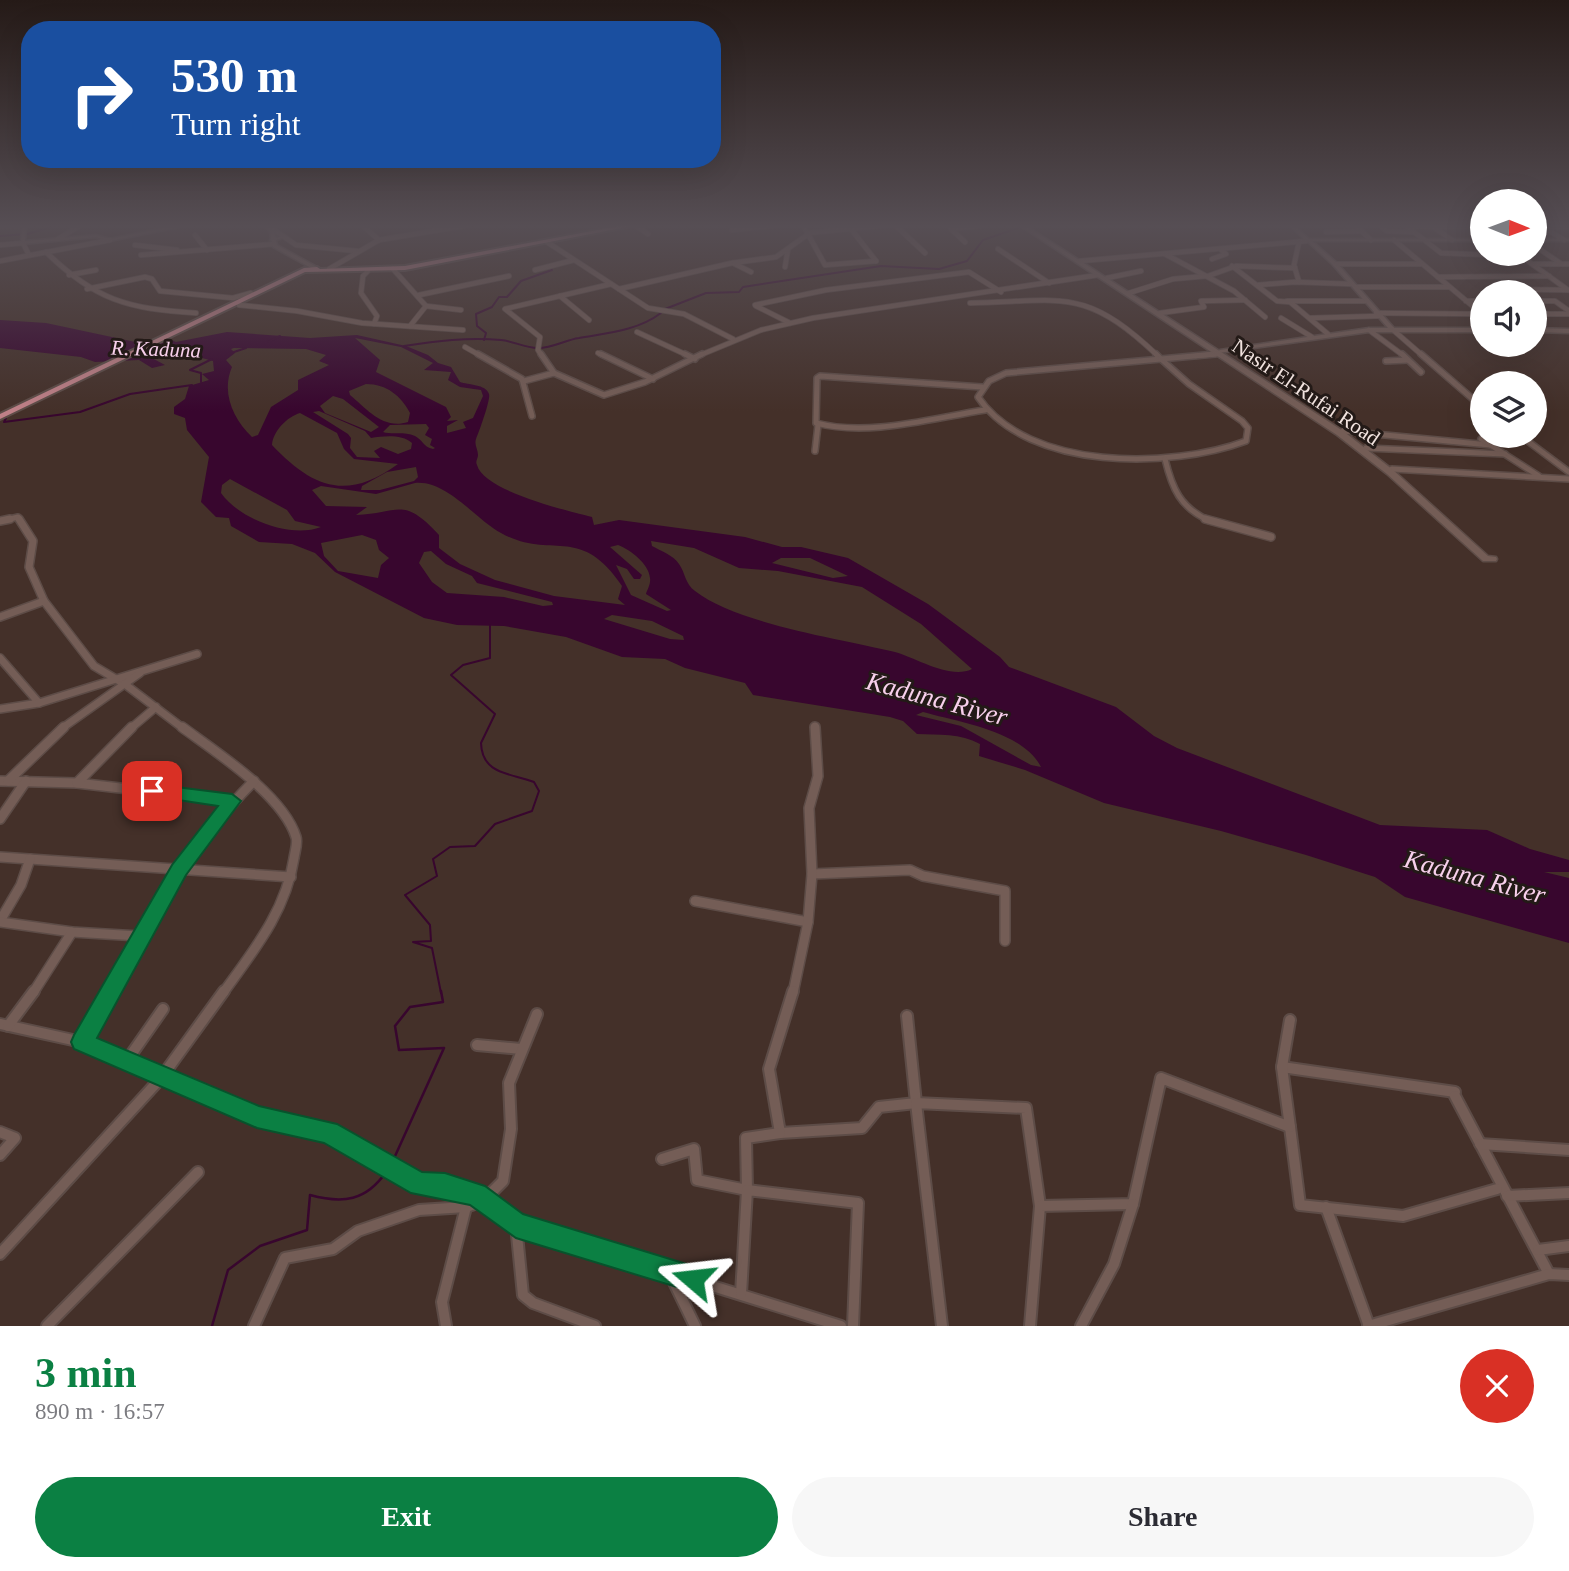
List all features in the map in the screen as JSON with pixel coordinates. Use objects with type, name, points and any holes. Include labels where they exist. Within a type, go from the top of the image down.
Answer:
[{"type":"main road","points":[[208,319],[269,287]]},
{"type":"main road","points":[[0,419],[278,287]]},
{"type":"main road","name":"Nasir El-Rufai Road","points":[[1117,287],[1177,325]]},
{"type":"main road","name":"Nasir El-Rufai Road","points":[[1119,287],[1343,431],[1392,469],[1435,510]]},
{"type":"main road","name":"Nasir El-Rufai Road","points":[[1293,400],[1366,452],[1435,510]]},
{"type":"main road","points":[[1435,510],[1493,559],[1486,559]]},
{"type":"street","points":[[84,287],[102,299],[124,305],[196,313]]},
{"type":"street","points":[[87,289],[97,287]]},
{"type":"street","points":[[157,287],[160,291],[240,298],[264,287]]},
{"type":"street","points":[[362,287],[361,293],[377,316],[374,324]]},
{"type":"street","points":[[411,287],[426,306]]},
{"type":"street","points":[[419,295],[457,287]]},
{"type":"street","points":[[599,287],[505,308],[539,336],[539,348],[554,373],[604,395],[653,379],[733,339],[790,323],[859,308],[1028,287]]},
{"type":"street","points":[[616,287],[648,308],[684,314],[733,339]]},
{"type":"street","points":[[619,289],[628,287]]},
{"type":"street","points":[[790,323],[755,305],[851,287]]},
{"type":"street","points":[[993,287],[1001,292]]},
{"type":"street","points":[[1129,294],[1150,287]]},
{"type":"street","points":[[1225,287],[1265,317]]},
{"type":"street","points":[[1260,287],[1278,301],[1367,301]]},
{"type":"street","points":[[1355,287],[1392,329],[1470,397]]},
{"type":"street","points":[[1438,287],[1450,287],[1470,304]]},
{"type":"street","points":[[1547,290],[1568,289]]},
{"type":"street","points":[[560,296],[589,320]]},
{"type":"street","points":[[1160,313],[1204,307],[1201,302],[1245,300]]},
{"type":"street","points":[[1466,300],[1470,300]]},
{"type":"street","points":[[1286,301],[1328,334]]},
{"type":"street","points":[[1547,301],[1569,301]]},
{"type":"street","points":[[1555,301],[1569,312]]},
{"type":"street","points":[[970,303],[1082,302],[1113,319],[1161,361],[1190,385],[1242,419],[1249,435],[1246,441],[1234,446],[1165,459],[1127,459],[1058,448],[1013,431],[985,410],[978,397],[982,387],[995,376],[1006,373],[1161,361],[1328,334],[1392,329],[1470,330]]},
{"type":"street","points":[[239,305],[374,324],[463,330]]},
{"type":"street","points":[[426,306],[461,310]]},
{"type":"street","points":[[410,327],[426,306]]},
{"type":"street","points":[[1285,308],[1297,308]]},
{"type":"street","points":[[1547,313],[1569,312]]},
{"type":"street","points":[[1310,318],[1378,314],[1470,314]]},
{"type":"street","points":[[1281,318],[1312,337]]},
{"type":"street","points":[[1369,330],[1421,372]]},
{"type":"street","points":[[1547,330],[1569,331]]},
{"type":"street","points":[[637,332],[695,359]]},
{"type":"street","points":[[465,347],[524,381],[554,373]]},
{"type":"street","points":[[598,353],[653,379]]},
{"type":"street","points":[[1386,361],[1408,360]]},
{"type":"street","points":[[815,450],[818,425],[815,398],[817,378],[820,376],[982,387]]},
{"type":"street","points":[[524,381],[532,416]]},
{"type":"street","points":[[818,425],[866,425],[985,410]]},
{"type":"street","points":[[1343,431],[1470,443]]},
{"type":"street","points":[[1366,448],[1505,454]]},
{"type":"street","points":[[1495,448],[1540,477]]},
{"type":"street","points":[[1537,448],[1569,472]]},
{"type":"street","points":[[1165,459],[1172,486],[1183,505],[1213,520],[1271,537]]},
{"type":"street","points":[[1392,469],[1569,479]]},
{"type":"street","points":[[0,521],[18,517],[33,541],[29,566],[44,601],[94,666],[156,706],[254,781],[288,820],[297,839],[291,877],[265,935],[161,1078],[0,1254]]},
{"type":"street","points":[[0,617],[44,601]]},
{"type":"street","points":[[4,781],[50,738],[121,682],[143,670],[197,654]]},
{"type":"street","points":[[0,658],[39,703]]},
{"type":"street","points":[[0,709],[39,703],[121,682]]},
{"type":"street","points":[[77,783],[119,738],[156,706]]},
{"type":"street","points":[[780,1133],[769,1069],[797,975],[808,922],[812,874],[808,808],[818,776],[815,727]]},
{"type":"street","points":[[0,819],[26,780]]},
{"type":"street","points":[[4,781],[77,783],[232,801]]},
{"type":"street","points":[[82,1042],[139,936],[179,870],[232,801],[254,781]]},
{"type":"street","points":[[0,857],[291,877]]},
{"type":"street","points":[[30,859],[21,884],[0,922],[72,932],[139,936]]},
{"type":"street","points":[[812,874],[910,870],[923,876],[1005,891],[1004,941]]},
{"type":"street","points":[[695,901],[808,922]]},
{"type":"street","points":[[72,932],[44,978],[4,1025],[82,1042],[257,1117],[328,1132],[420,1185],[463,1189],[516,1225],[841,1326]]},
{"type":"street","points":[[126,1062],[163,1009]]},
{"type":"street","points":[[254,1326],[285,1258],[332,1249],[358,1231],[419,1210],[467,1207],[483,1201],[503,1181],[511,1129],[509,1083],[537,1014]]},
{"type":"street","points":[[907,1016],[942,1326]]},
{"type":"street","points":[[1290,1020],[1282,1067],[1300,1205],[1404,1216],[1502,1193],[1569,1193]]},
{"type":"street","points":[[477,1045],[521,1049]]},
{"type":"street","points":[[1282,1067],[1455,1094],[1502,1193],[1538,1250],[1549,1274]]},
{"type":"street","points":[[1081,1326],[1114,1264],[1133,1203],[1161,1078],[1290,1126]]},
{"type":"street","points":[[741,1294],[747,1190],[746,1138],[862,1128],[879,1107],[916,1103],[1026,1108],[1040,1206],[1030,1326]]},
{"type":"street","points":[[0,1132],[15,1138],[0,1156]]},
{"type":"street","points":[[1480,1144],[1569,1150]]},
{"type":"street","points":[[662,1159],[694,1149],[697,1180],[747,1190],[858,1203],[853,1326]]},
{"type":"street","points":[[47,1326],[198,1172]]},
{"type":"street","points":[[1040,1206],[1133,1203]]},
{"type":"street","points":[[445,1326],[442,1302],[467,1207]]},
{"type":"street","points":[[1326,1208],[1368,1326],[1549,1274],[1569,1275]]},
{"type":"street","points":[[516,1225],[523,1295],[533,1303],[596,1326]]},
{"type":"street","points":[[1538,1250],[1569,1246]]},
{"type":"street","points":[[669,1272],[695,1326]]},
{"type":"water","points":[[0,320],[46,323],[140,343],[167,338],[176,342],[227,332],[310,338],[357,335],[406,346],[451,367],[460,382],[487,391],[488,402],[476,441],[476,464],[494,483],[509,491],[592,517],[594,525],[619,520],[745,537],[782,547],[801,547],[848,558],[928,604],[1000,657],[1009,667],[1116,707],[1154,736],[1177,748],[1380,825],[1487,830],[1530,849],[1569,860],[1569,872],[1544,872],[1569,878],[1569,943],[1405,897],[1375,877],[1306,855],[1104,803],[1025,770],[979,756],[980,744],[965,738],[917,734],[903,721],[890,717],[753,695],[745,683],[685,668],[665,659],[622,657],[566,637],[504,626],[457,625],[424,618],[335,572],[315,553],[292,544],[259,542],[231,526],[229,518],[216,517],[201,502],[209,457],[187,430],[185,418],[174,414],[174,407],[185,399],[189,386],[209,380],[202,374],[214,371],[213,361],[166,354],[152,358],[165,365],[152,368],[139,360],[95,362],[81,357],[0,348]],"holes":[[[355,338],[401,347],[433,363],[424,370],[451,372],[448,380],[460,387],[481,390],[483,396],[473,418],[463,422],[466,428],[447,433],[447,426],[458,420],[447,421],[451,417],[446,407],[376,372],[380,360]],[[234,348],[306,349],[326,355],[319,361],[329,365],[298,380],[298,390],[271,407],[258,435],[252,437],[234,414],[228,395],[232,367],[226,360],[235,353],[231,349]],[[366,384],[380,386],[398,396],[410,413],[408,422],[399,424],[383,421],[369,412],[349,391]],[[333,396],[343,399],[379,427],[371,432],[325,413],[320,406]],[[319,411],[365,431],[371,438],[398,437],[412,443],[411,449],[398,454],[381,447],[374,451],[380,458],[357,457],[350,448],[351,438],[313,412]],[[300,413],[337,433],[344,449],[354,459],[398,464],[379,476],[346,486],[316,479],[301,471],[272,445],[275,435],[286,421]],[[426,424],[429,428],[425,435],[432,439],[430,445],[435,448],[427,447],[411,435],[383,432],[390,425]],[[416,467],[418,477],[414,481],[380,490],[361,490],[362,486],[387,472]],[[230,479],[287,510],[295,521],[321,527],[295,530],[266,524],[240,511],[221,493],[222,485]],[[415,483],[438,488],[491,527],[519,541],[564,546],[592,555],[607,567],[622,586],[618,599],[625,605],[554,596],[495,580],[460,564],[439,548],[439,535],[427,523],[408,511],[356,515],[367,507],[326,506],[312,490],[321,486],[376,494]],[[362,535],[376,540],[379,550],[389,558],[381,565],[378,578],[338,571],[324,556],[321,543]],[[651,541],[694,548],[739,568],[778,571],[862,587],[921,624],[972,669],[963,672],[944,670],[895,652],[791,629],[737,613],[713,603],[695,591],[689,585],[681,567],[670,556],[652,546]],[[618,545],[638,558],[649,573],[646,594],[671,610],[667,611],[631,595],[616,565],[627,569],[634,579],[640,579],[642,575],[610,547]],[[431,551],[446,564],[472,576],[477,583],[552,602],[553,605],[543,606],[504,597],[447,593],[432,582],[419,563],[424,552]],[[781,558],[810,558],[848,576],[833,578],[772,563]],[[612,615],[652,621],[683,636],[684,640],[670,639],[604,619]],[[923,712],[1005,736],[1032,755],[1041,767],[1031,765],[961,726],[916,715]]]},
{"type":"waterway","points":[[484,339],[486,333],[477,326],[476,314],[492,307],[499,297],[507,297],[516,287]]},
{"type":"waterway","points":[[665,309],[706,293],[739,292],[744,287]]},
{"type":"waterway","points":[[484,339],[543,348],[632,328],[661,313]]},
{"type":"waterway","points":[[268,342],[280,336]]},
{"type":"waterway","points":[[404,346],[484,339]]},
{"type":"waterway","points":[[234,352],[246,348]]},
{"type":"waterway","name":"R. Kaduna","points":[[201,382],[201,373],[190,370],[212,359]]},
{"type":"waterway","points":[[6,418],[4,422],[80,412],[130,394],[192,385]]},
{"type":"waterway","points":[[441,993],[432,948],[413,942],[431,941],[430,925],[405,895],[437,876],[433,859],[450,847],[475,846],[495,824],[532,811],[539,791],[534,782],[499,771],[486,761],[481,743],[495,714],[451,675],[463,665],[490,658],[490,625]]},
{"type":"waterway","points":[[391,1165],[444,1048],[399,1050],[395,1026],[410,1007],[443,1002],[441,991]]},
{"type":"waterway","points":[[212,1326],[228,1270],[260,1246],[307,1230],[310,1195],[333,1199],[353,1198],[370,1189],[386,1172]]},
{"type":"route","points":[[152,791],[232,801],[179,870],[139,936],[82,1042],[257,1117],[328,1132],[420,1185],[463,1189],[476,1195],[516,1225],[693,1279]]},
{"type":"water label","name":"Kaduna River","points":[[937,699]]},
{"type":"water label","name":"Kaduna River","points":[[1475,877]]}]
